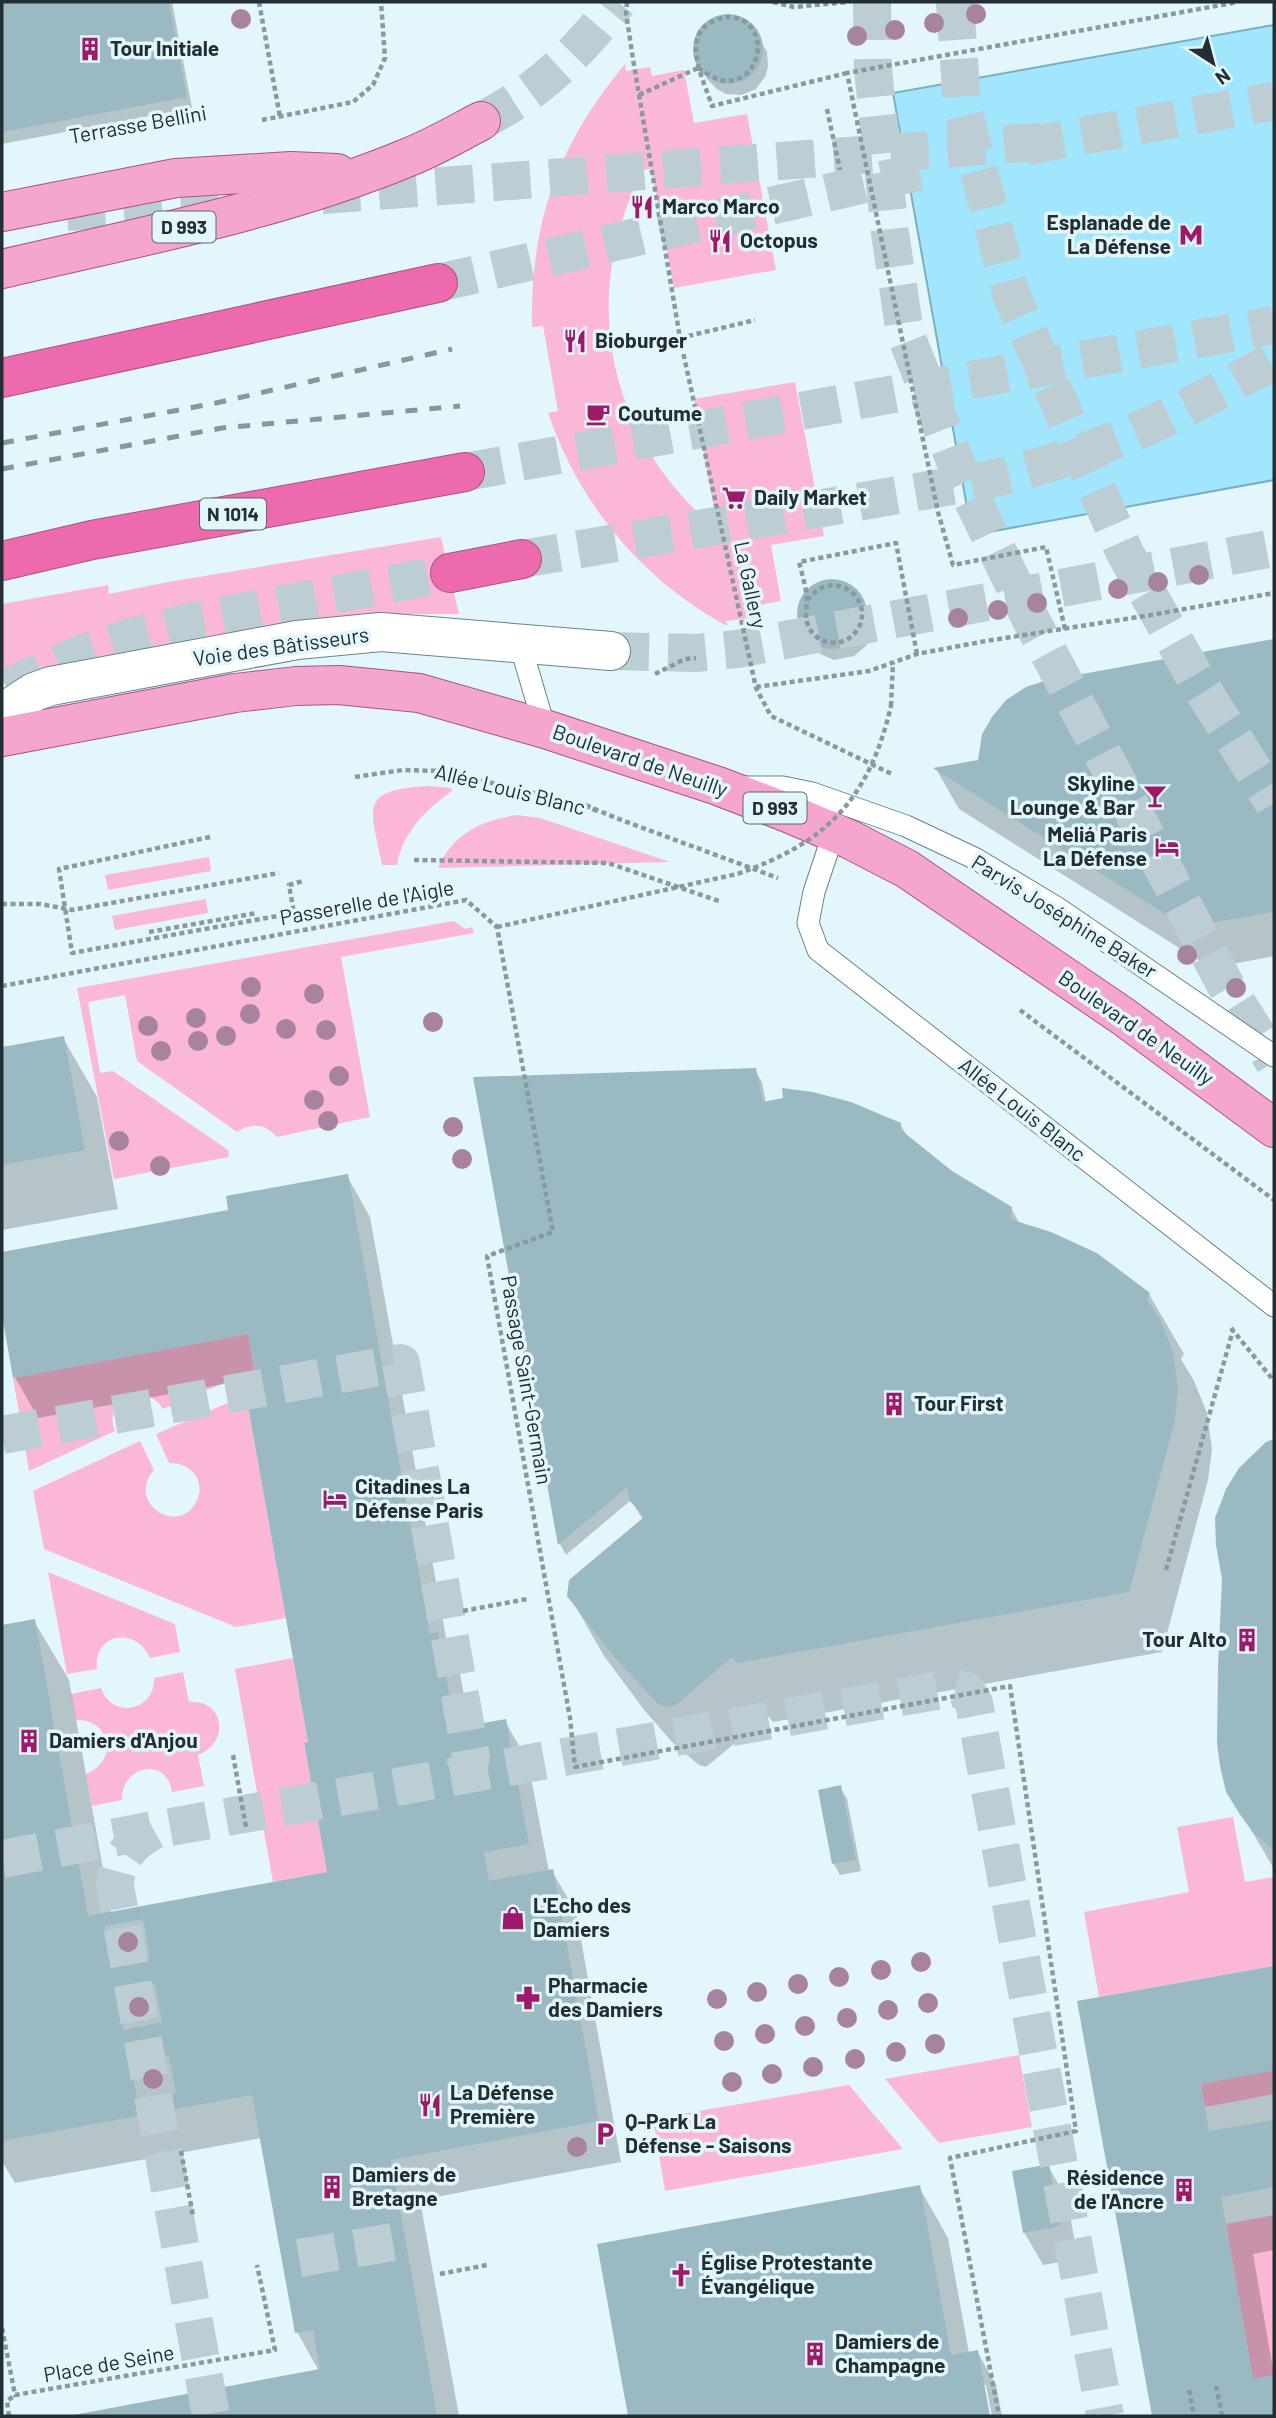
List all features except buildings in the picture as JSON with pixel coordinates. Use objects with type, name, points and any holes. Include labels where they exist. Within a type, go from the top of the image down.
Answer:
[{"type":"highway","points":[[2,378],[438,283]]},
{"type":"highway","name":"N 1014","points":[[2,561],[92,540],[465,472]]},
{"type":"highway","points":[[450,573],[522,559]]},
{"type":"main road","name":"D 993","points":[[2,269],[270,205],[364,175],[412,156],[481,121]]},
{"type":"main road","points":[[2,212],[176,178],[291,171],[364,175]]},
{"type":"main road","name":"Boulevard de Neuilly","points":[[2,737],[235,693],[296,686],[338,685],[419,694],[545,729],[718,786],[834,832],[906,869],[1124,1017],[1274,1128]]},
{"type":"street","name":"Voie des Bâtisseurs","points":[[2,713],[51,686],[297,640],[382,632],[611,651]]},
{"type":"lane","points":[[520,644],[545,729]]},
{"type":"lane","name":"Parvis Joséphine Baker","points":[[718,786],[783,787],[812,793],[906,826],[976,859],[1056,907],[1274,1056]]},
{"type":"lane","name":"Allée Louis Blanc","points":[[834,832],[814,891],[808,923],[818,950],[1274,1306]]},
{"type":"path","points":[[259,2],[280,117]]},
{"type":"path","points":[[255,121],[353,102],[373,85],[385,58],[381,2]]},
{"type":"path","name":"La Gallery","points":[[627,2],[626,13],[680,338],[755,688]]},
{"type":"path","points":[[773,2],[794,7],[848,2]]},
{"type":"path","points":[[698,68],[726,81],[741,77],[754,67],[759,53],[757,37],[749,25],[735,18],[720,18],[706,24],[697,37],[695,52],[698,68],[712,106],[847,73],[1238,2]]},
{"type":"path","points":[[639,95],[698,68]]},
{"type":"path","points":[[847,73],[935,498],[953,565],[1046,547],[1065,629]]},
{"type":"path","points":[[827,109],[841,170]]},
{"type":"path","points":[[680,338],[755,320]]},
{"type":"path","points":[[807,600],[818,589],[833,585],[848,589],[858,599],[863,614],[859,629],[848,639],[834,643],[820,640],[809,629],[804,615],[807,600],[799,562],[896,543],[917,654]]},
{"type":"path","points":[[896,776],[771,716],[755,688],[869,671],[917,654],[986,641],[1274,593]]},
{"type":"path","points":[[647,678],[685,659],[696,658]]},
{"type":"path","points":[[497,927],[737,874],[768,863],[800,847],[832,821],[855,797],[871,768],[880,747],[891,706],[892,663]]},
{"type":"path","name":"Allée Louis Blanc","points":[[355,777],[403,770],[441,771],[597,811],[576,801],[814,891]]},
{"type":"path","points":[[210,837],[59,869],[72,953],[294,913],[289,885],[303,881]]},
{"type":"path","points":[[414,860],[608,863],[719,901]]},
{"type":"path","points":[[2,904],[32,904],[72,909],[279,873]]},
{"type":"path","name":"Passerelle de l'Aigle","points":[[2,986],[466,900],[497,927]]},
{"type":"path","points":[[149,932],[257,913]]},
{"type":"path","name":"Passage Saint-Germain","points":[[497,927],[553,1232],[487,1256],[570,1717],[575,1767],[1010,1686],[1076,2131],[950,2158],[999,2416]]},
{"type":"path","points":[[1026,1015],[1274,1200]]},
{"type":"path","points":[[1166,1570],[1233,1330]]},
{"type":"path","points":[[463,1611],[527,1599]]},
{"type":"path","points":[[233,1755],[246,1827]]},
{"type":"path","points":[[181,2151],[193,2216]]},
{"type":"path","points":[[440,2274],[487,2265]]},
{"type":"path","name":"Place de Seine","points":[[15,2395],[275,2350],[257,2266]]},
{"type":"path","points":[[2,2328],[15,2395],[7,2400],[9,2416]]},
{"type":"path","points":[[1216,2386],[1222,2416]]},
{"type":"path","points":[[1189,2390],[1194,2416]]},
{"type":"shaded area","points":[[625,64],[626,71],[650,67],[652,76],[684,70],[694,123],[747,114],[776,270],[674,288],[651,169],[643,170],[623,216],[612,263],[609,310],[613,357],[625,402],[645,444],[672,485],[707,521],[716,519],[694,399],[795,382],[824,536],[771,545],[781,601],[749,607],[750,618],[726,621],[727,626],[667,586],[617,536],[596,508],[561,447],[548,413],[558,411],[543,326],[532,327],[536,253],[553,186],[582,125]]},
{"type":"shaded area","points":[[441,537],[459,614],[370,614],[2,683],[2,604],[108,585],[109,594]]},
{"type":"shaded area","points":[[428,786],[451,788],[452,791],[417,822],[404,842],[397,865],[382,865],[373,816],[374,806],[379,798],[389,792]]},
{"type":"shaded area","points":[[517,815],[540,818],[670,862],[438,868],[451,846],[470,831],[480,825]]},
{"type":"shaded area","points":[[209,857],[211,871],[108,890],[105,875]]},
{"type":"shaded area","points":[[206,899],[208,913],[115,930],[112,916]]},
{"type":"shaded area","points":[[454,921],[465,929],[472,927],[474,933],[341,957],[370,1117],[277,1137],[268,1129],[258,1126],[237,1132],[137,1061],[125,995],[88,1002],[100,1073],[113,1071],[228,1150],[229,1157],[114,1179],[77,988]]},
{"type":"shaded area","points":[[248,1334],[255,1373],[242,1375],[163,1409],[146,1395],[127,1397],[114,1410],[115,1431],[29,1471],[13,1378]]},
{"type":"shaded area","points":[[246,1395],[286,1618],[236,1627],[44,1549],[33,1491],[140,1441],[154,1470],[147,1482],[146,1494],[150,1504],[158,1512],[168,1516],[179,1516],[189,1511],[199,1494],[197,1478],[185,1466],[169,1463],[156,1434]]},
{"type":"shaded area","points":[[48,1572],[175,1624],[180,1652],[150,1658],[144,1648],[135,1641],[117,1638],[108,1641],[102,1648],[97,1669],[67,1674]]},
{"type":"shaded area","points":[[293,1658],[308,1742],[304,1743],[327,1872],[273,1882],[235,1669]]},
{"type":"shaded area","points":[[183,1672],[189,1702],[210,1707],[219,1722],[215,1741],[209,1749],[198,1755],[204,1786],[172,1792],[162,1773],[145,1769],[129,1779],[122,1800],[92,1806],[86,1774],[103,1760],[107,1751],[106,1742],[97,1726],[76,1720],[71,1694],[101,1688],[106,1698],[114,1705],[132,1707],[148,1698],[154,1678]]},
{"type":"shaded area","points":[[1233,1817],[1245,1882],[1274,1877],[1274,1966],[1099,1997],[1084,1912],[1189,1892],[1177,1827]]},
{"type":"shaded area","points":[[1019,2055],[1032,2127],[939,2143],[885,2079]]},
{"type":"shaded area","points":[[1274,2070],[1274,2094],[1205,2107],[1201,2084]]},
{"type":"shaded area","points":[[849,2085],[903,2149],[665,2191],[653,2119]]},
{"type":"shaded area","points":[[1274,2215],[1274,2375],[1253,2379],[1226,2224]]},
{"type":"water","points":[[1274,25],[1274,480],[972,535],[893,93]]},
{"type":"tunnel","points":[[481,121],[523,96],[557,69],[618,2]]},
{"type":"tunnel","points":[[872,2],[873,69],[890,233],[905,333],[961,476],[1029,616],[1225,984],[1274,1062]]},
{"type":"tunnel","points":[[955,2],[962,105],[1010,291],[1125,553],[1196,679],[1274,803]]},
{"type":"tunnel","points":[[1026,146],[1274,101]]},
{"type":"tunnel","points":[[322,195],[1050,141]]},
{"type":"tunnel","points":[[438,283],[930,169]]},
{"type":"tunnel","points":[[67,212],[252,200]]},
{"type":"tunnel","points":[[465,472],[1274,325]]},
{"type":"tunnel","points":[[522,559],[987,480],[1076,455],[1149,426],[1274,361]]},
{"type":"tunnel","points":[[611,651],[696,653],[737,649],[1274,548]]},
{"type":"tunnel","points":[[7,688],[76,656],[134,636],[194,621],[450,573]]},
{"type":"tunnel","points":[[2,1435],[401,1363],[471,1757],[468,1769],[458,1777]]},
{"type":"tunnel","points":[[2,1859],[952,1688],[966,1691],[974,1703],[1105,2416]]},
{"type":"tunnel","points":[[154,1830],[126,1853],[118,1868],[115,1886],[211,2416]]},
{"type":"tunnel","points":[[299,2258],[405,2240]]},
{"type":"railway","points":[[2,443],[216,403],[452,349]]},
{"type":"railway","points":[[2,469],[222,428],[460,406]]},
{"type":"place","name":"Tour Initiale","points":[[90,49]]},
{"type":"place","name":"Marco Marco","points":[[642,207]]},
{"type":"place","name":"Esplanade de La Défense","points":[[1191,235]]},
{"type":"place","name":"Octopus","points":[[720,241]]},
{"type":"place","name":"Bioburger","points":[[575,341]]},
{"type":"place","name":"Coutume","points":[[598,414]]},
{"type":"place","name":"Daily Market","points":[[734,498]]},
{"type":"place","name":"Skyline Lounge & Bar","points":[[1155,796]]},
{"type":"place","name":"Meliá Paris La Défense","points":[[1167,847]]},
{"type":"place","name":"Tour First","points":[[894,1404]]},
{"type":"place","name":"Citadines La Défense Paris","points":[[335,1499]]},
{"type":"place","name":"Tour Alto","points":[[1247,1640]]},
{"type":"place","name":"Damiers d'Anjou","points":[[29,1741]]},
{"type":"place","name":"L'Echo des Damiers","points":[[513,1918]]},
{"type":"place","name":"Pharmacie des Damiers","points":[[528,1998]]},
{"type":"place","name":"La Défense Première","points":[[430,2105]]},
{"type":"place","name":"Q-Park La Défense - Saisons","points":[[605,2134]]},
{"type":"place","name":"Damiers de Bretagne","points":[[332,2187]]},
{"type":"place","name":"Résidence de l'Ancre","points":[[1184,2190]]},
{"type":"place","name":"Église Protestante Évangélique","points":[[681,2275]]},
{"type":"place","name":"Damiers de Champagne","points":[[815,2354]]}]
